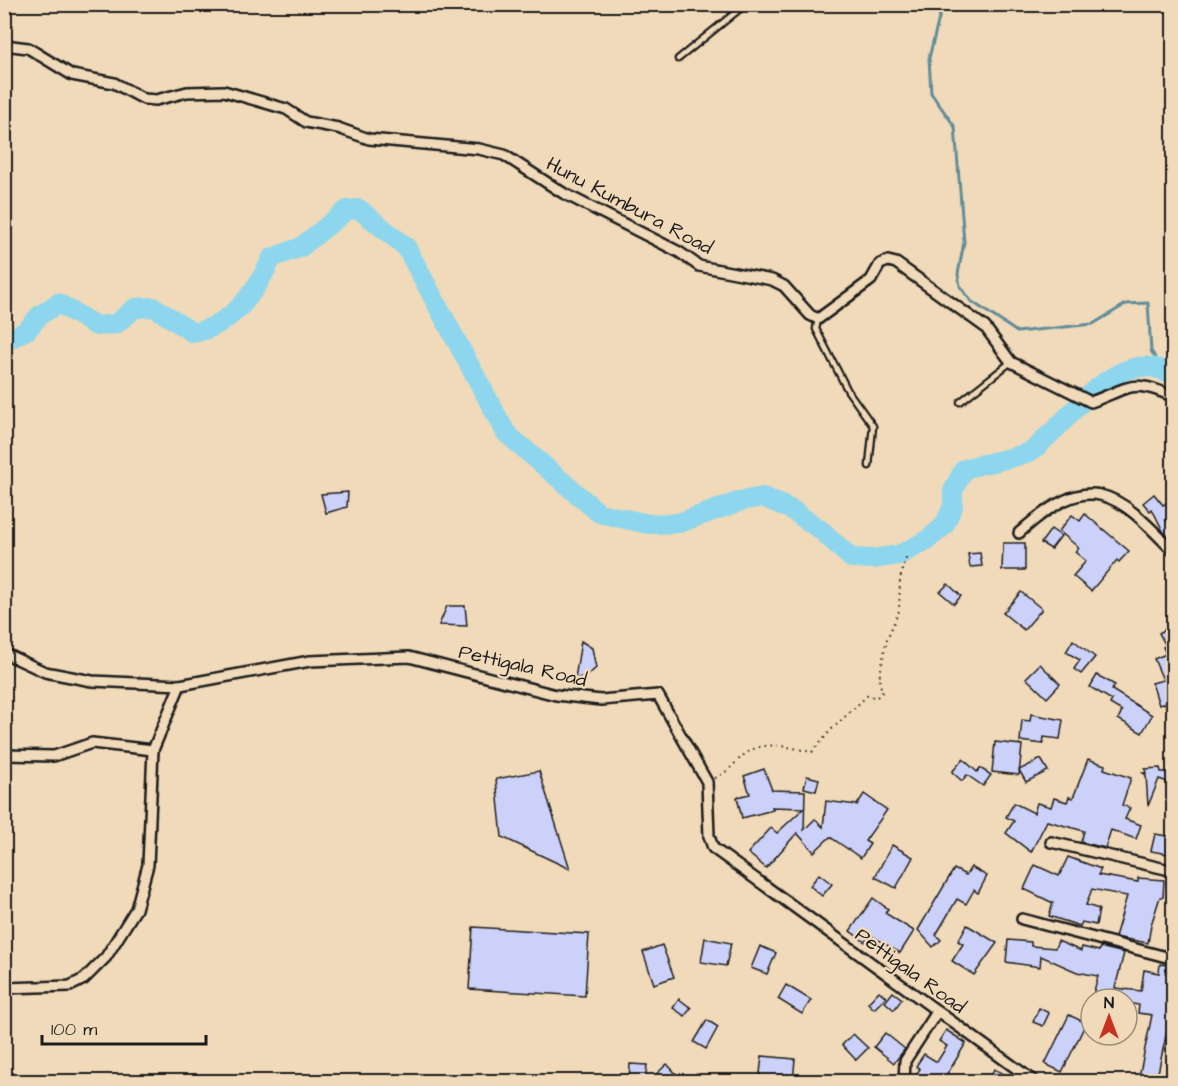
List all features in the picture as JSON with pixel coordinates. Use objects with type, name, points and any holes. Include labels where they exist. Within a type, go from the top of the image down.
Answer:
[{"type":"street","name":"Hunu Kumbura Road","points":[[4,45],[28,48],[72,75],[114,83],[144,99],[156,100],[187,92],[224,91],[286,109],[306,122],[338,128],[369,140],[479,149],[504,155],[563,193],[679,252],[699,266],[772,280],[784,286],[810,315],[818,319]]},
{"type":"street","points":[[818,319],[871,280],[880,264],[888,261],[896,263],[986,327],[1011,362],[1091,402],[1137,384],[1147,385],[1173,396]]},
{"type":"street","points":[[1019,533],[1045,510],[1071,496],[1095,492],[1113,497],[1146,523],[1173,552]]},
{"type":"street","name":"Pettigala Road","points":[[4,652],[45,672],[92,681],[180,685],[310,661],[409,657],[556,695],[601,700],[658,695],[707,782],[709,836],[712,848],[1035,1082]]},
{"type":"street","points":[[4,988],[70,986],[84,979],[106,957],[136,909],[148,864],[153,750],[180,685]]},
{"type":"street","points":[[4,755],[54,756],[92,743],[153,750]]},
{"type":"street","points":[[1051,842],[1173,872]]},
{"type":"street","points":[[1022,919],[1173,959]]},
{"type":"street","points":[[904,1082],[905,1061],[936,1012]]},
{"type":"lane","points":[[678,59],[746,4]]},
{"type":"lane","points":[[818,319],[816,329],[848,391],[873,426],[868,466]]},
{"type":"lane","points":[[960,402],[1011,362]]},
{"type":"path","points":[[707,782],[732,770],[745,754],[766,744],[813,752],[832,729],[868,695],[876,698],[882,692],[879,679],[887,639],[898,611],[900,579],[906,558]]},
{"type":"building","points":[[348,492],[347,507],[326,513],[321,494]]},
{"type":"building","points":[[1154,494],[1163,505],[1173,500],[1173,516],[1166,520],[1173,528],[1173,542],[1163,531],[1152,509],[1150,511],[1143,503]]},
{"type":"building","points":[[1085,514],[1129,551],[1119,562],[1117,560],[1091,591],[1073,576],[1086,561],[1075,552],[1079,548],[1059,531],[1072,515],[1080,521]]},
{"type":"building","points":[[1051,529],[1061,536],[1051,549],[1041,543]]},
{"type":"building","points":[[1003,543],[1025,543],[1025,570],[1002,570]]},
{"type":"building","points":[[980,553],[982,566],[970,567],[968,554]]},
{"type":"building","points":[[948,584],[961,596],[954,604],[940,592]]},
{"type":"building","points":[[1021,592],[1042,609],[1024,630],[1003,613]]},
{"type":"building","points":[[447,606],[465,606],[467,626],[439,625]]},
{"type":"building","points":[[1173,625],[1173,701],[1159,705],[1152,683],[1163,680],[1154,659],[1166,654],[1163,647],[1166,646],[1159,633]]},
{"type":"building","points":[[1073,640],[1095,657],[1081,674],[1074,669],[1080,660],[1066,652]]},
{"type":"building","points":[[581,641],[592,648],[596,668],[588,675],[575,679]]},
{"type":"building","points":[[1040,664],[1060,684],[1047,698],[1026,678]]},
{"type":"building","points":[[1097,675],[1115,685],[1112,690],[1152,715],[1142,733],[1118,719],[1122,711],[1110,704],[1112,700],[1090,687]]},
{"type":"building","points":[[1031,714],[1063,720],[1060,739],[1044,737],[1043,744],[1020,741],[1022,720],[1030,721]]},
{"type":"building","points":[[995,742],[1022,745],[1019,775],[992,772]]},
{"type":"building","points":[[963,759],[977,772],[980,768],[991,775],[983,786],[967,775],[962,781],[952,772]]},
{"type":"building","points":[[1041,759],[1048,771],[1026,782],[1019,770]]},
{"type":"building","points":[[1088,759],[1105,765],[1104,769],[1131,778],[1122,805],[1130,808],[1125,819],[1141,825],[1136,839],[1111,830],[1105,848],[1081,842],[1084,831],[1047,821],[1031,852],[1006,833],[1014,821],[1006,817],[1014,803],[1034,813],[1037,803],[1051,807],[1054,798],[1067,802],[1069,797],[1073,798]]},
{"type":"building","points":[[1160,768],[1161,772],[1173,772],[1173,784],[1159,779],[1148,806],[1146,775],[1143,773],[1146,773],[1145,769]]},
{"type":"building","points":[[764,769],[772,790],[805,791],[804,830],[815,819],[823,827],[826,801],[857,805],[864,794],[887,810],[865,841],[870,844],[861,858],[830,837],[814,852],[797,833],[766,868],[748,853],[771,828],[777,833],[804,808],[772,807],[773,810],[742,818],[737,797],[750,794],[744,776]]},
{"type":"building","points":[[539,771],[570,869],[502,837],[496,779]]},
{"type":"building","points":[[807,776],[819,779],[816,791],[804,788]]},
{"type":"building","points":[[1155,834],[1173,837],[1173,855],[1151,851]]},
{"type":"building","points":[[892,845],[913,857],[896,888],[875,877]]},
{"type":"building","points":[[1068,857],[1101,869],[1098,875],[1138,882],[1138,878],[1164,880],[1163,897],[1160,897],[1148,943],[1115,937],[1127,896],[1092,889],[1086,905],[1099,909],[1096,925],[1082,922],[1080,926],[1049,916],[1053,903],[1024,889],[1035,865],[1059,876]]},
{"type":"building","points":[[971,867],[987,876],[978,893],[974,890],[966,904],[957,899],[936,935],[941,940],[933,947],[918,930],[954,869],[966,875]]},
{"type":"building","points":[[819,874],[832,884],[822,896],[810,886]]},
{"type":"building","points":[[873,898],[888,909],[885,913],[914,931],[900,953],[870,935],[865,942],[850,931]]},
{"type":"building","points":[[967,925],[997,943],[974,975],[952,961],[963,944],[958,941]]},
{"type":"building","points":[[473,927],[589,934],[585,996],[469,989]]},
{"type":"building","points":[[705,938],[731,943],[726,966],[701,962]]},
{"type":"building","points":[[1008,940],[1031,942],[1031,946],[1055,948],[1058,941],[1081,951],[1082,947],[1099,951],[1100,947],[1124,953],[1115,987],[1095,987],[1098,976],[1077,972],[1041,956],[1040,967],[1006,962]]},
{"type":"building","points":[[662,945],[674,977],[654,984],[643,952]]},
{"type":"building","points":[[760,946],[776,953],[767,974],[751,968]]},
{"type":"building","points":[[1160,964],[1173,966],[1170,1017],[1156,1082],[1138,1082],[1152,1015],[1139,1013],[1139,991],[1141,991],[1144,970],[1159,973]]},
{"type":"building","points":[[786,985],[811,1000],[802,1014],[778,999]]},
{"type":"building","points":[[879,991],[886,997],[874,1009],[868,1003]]},
{"type":"building","points":[[893,992],[902,999],[894,1010],[885,1002]]},
{"type":"building","points":[[679,999],[691,1008],[685,1016],[673,1008]]},
{"type":"building","points":[[1039,1008],[1049,1013],[1043,1026],[1033,1022]]},
{"type":"building","points":[[1069,1015],[1079,1020],[1079,1037],[1062,1072],[1045,1064]]},
{"type":"building","points":[[707,1020],[718,1027],[706,1049],[694,1042]]},
{"type":"building","points":[[946,1030],[966,1043],[951,1068],[941,1082],[911,1082],[920,1069],[916,1066],[924,1054],[937,1062],[947,1046],[939,1041]]},
{"type":"building","points":[[885,1033],[905,1049],[894,1063],[874,1047]]},
{"type":"building","points":[[853,1034],[868,1048],[856,1060],[842,1045]]},
{"type":"building","points":[[762,1056],[795,1059],[793,1082],[759,1082]]},
{"type":"building","points":[[630,1064],[647,1065],[645,1082],[629,1082]]},
{"type":"building","points":[[667,1064],[679,1077],[674,1082],[648,1082]]},
{"type":"building","points":[[994,1069],[1020,1082],[988,1082]]},
{"type":"waterway","points":[[946,4],[940,14],[929,58],[931,93],[955,127],[964,242],[958,274],[960,286],[971,301],[1017,332],[1093,324],[1126,304],[1148,303],[1151,351],[1163,369]]},
{"type":"waterway","points":[[4,342],[27,330],[39,316],[58,303],[96,326],[116,324],[135,308],[154,307],[193,333],[207,329],[220,323],[241,306],[258,283],[272,258],[301,247],[347,210],[359,209],[406,247],[506,433],[599,513],[648,524],[679,523],[741,501],[763,497],[792,510],[822,531],[851,558],[872,559],[899,555],[926,541],[944,526],[953,506],[953,491],[964,469],[1033,450],[1105,382],[1122,372],[1139,367],[1156,368],[1174,377]]}]
